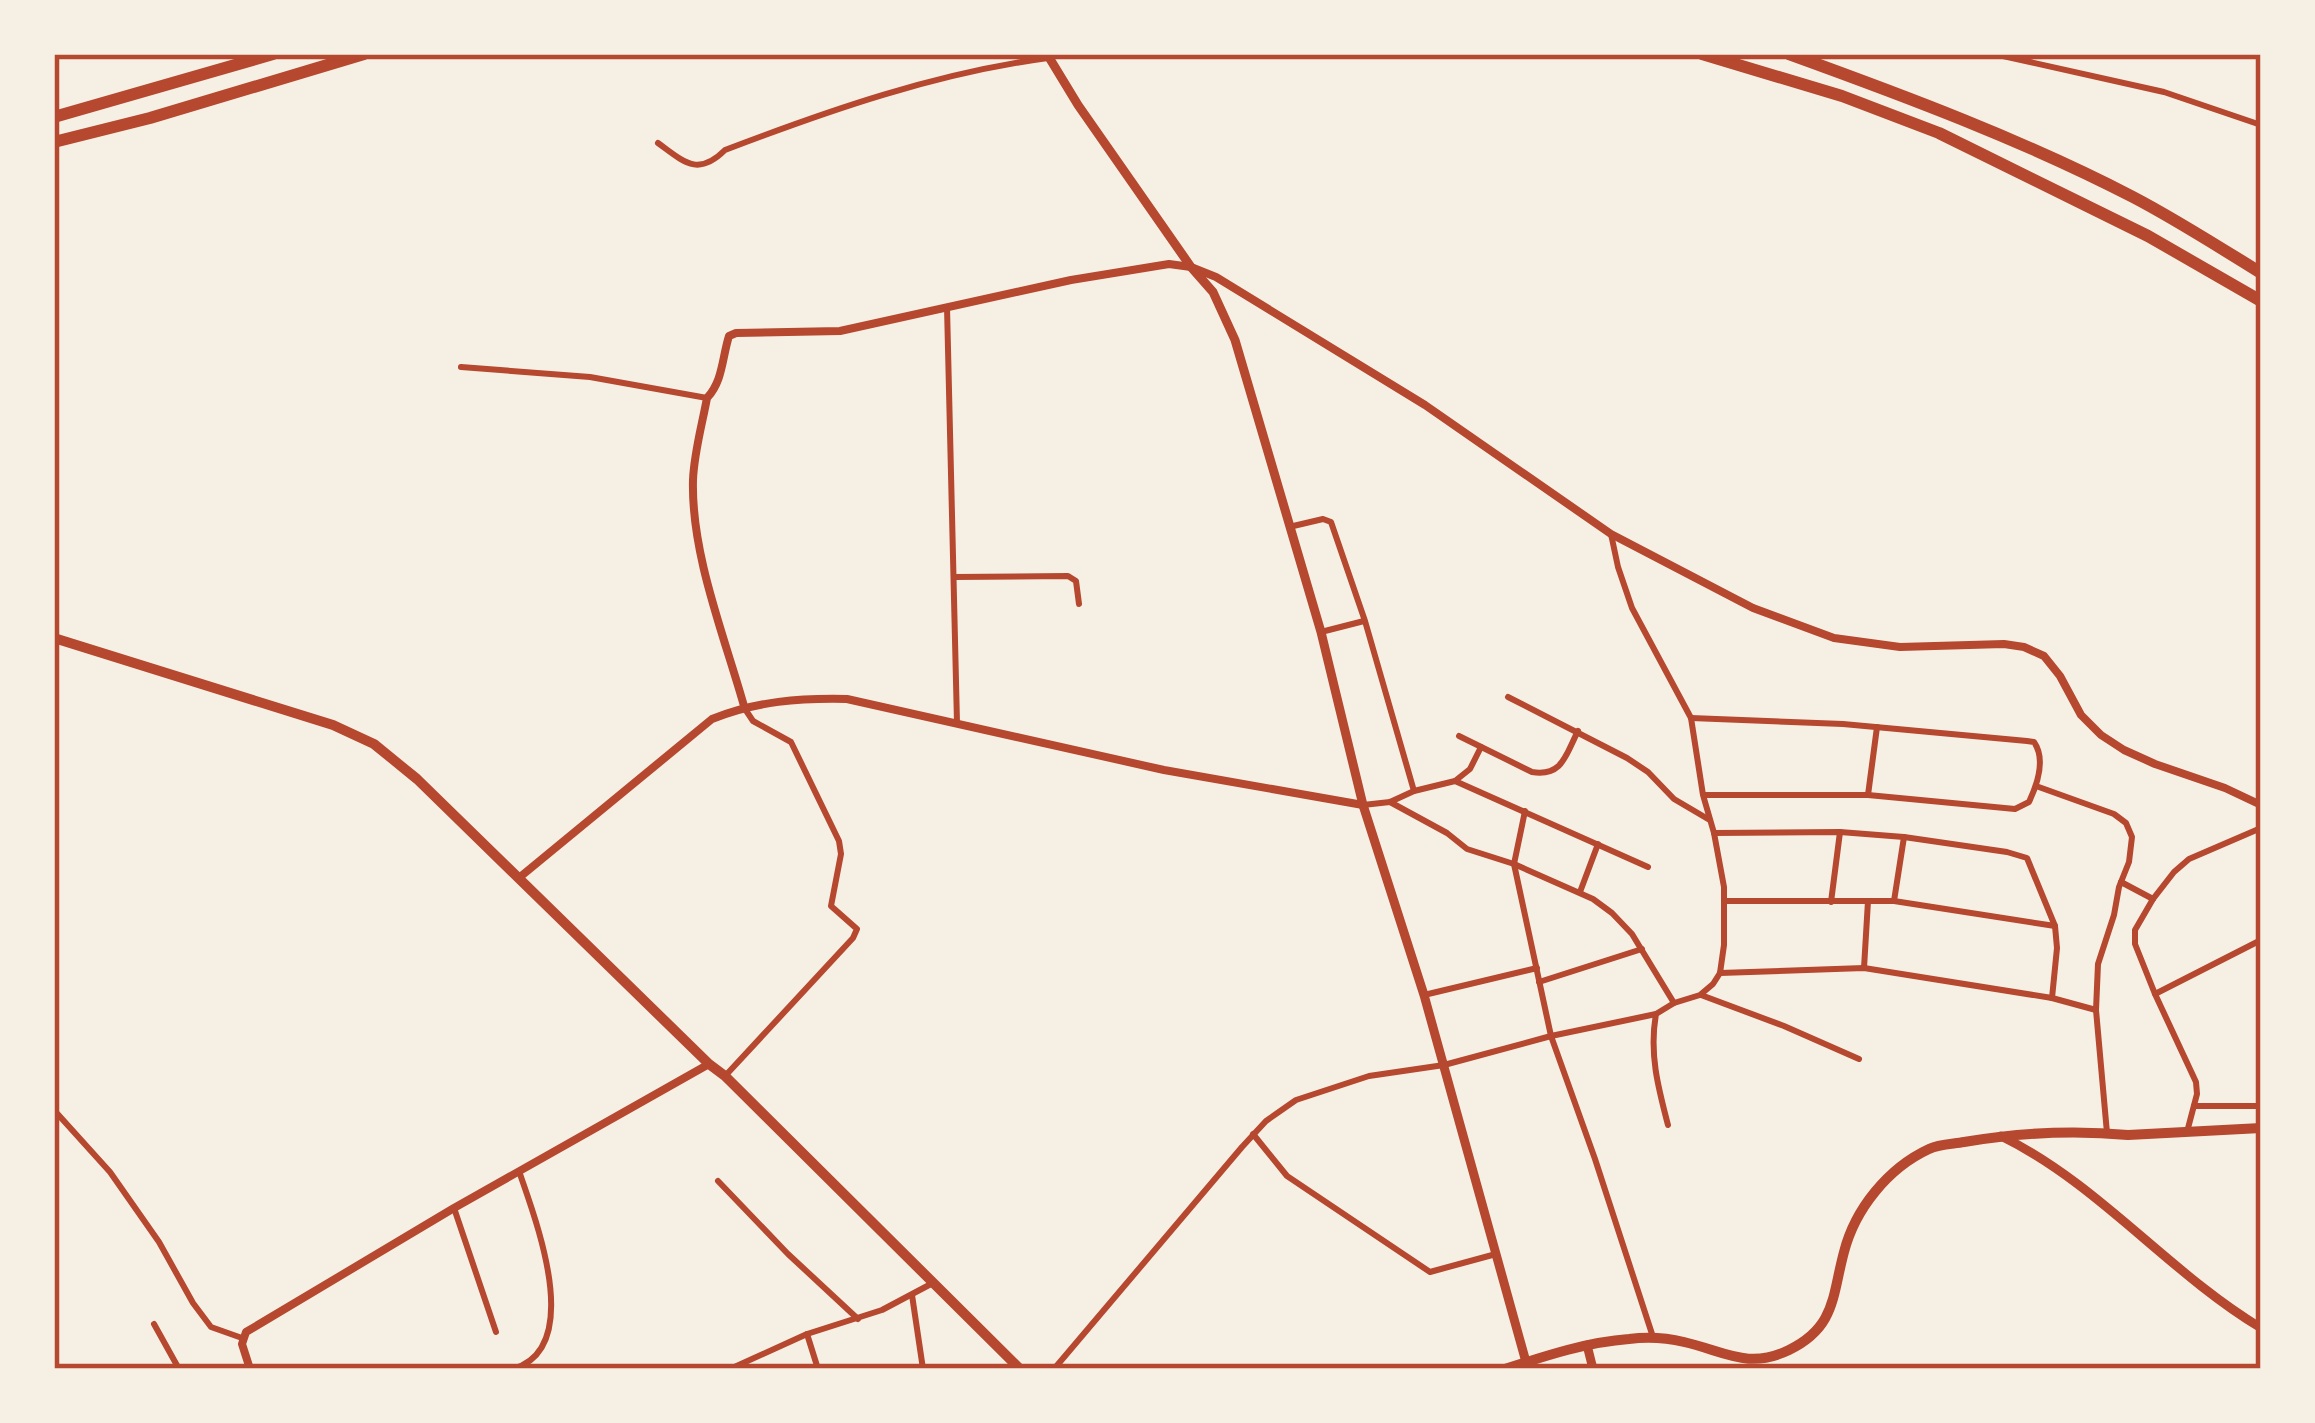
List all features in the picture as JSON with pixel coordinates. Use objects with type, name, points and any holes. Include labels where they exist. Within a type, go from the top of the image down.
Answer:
[{"type":"highway","points":[[54,117],[273,54]]},
{"type":"highway","points":[[54,142],[364,54]]},
{"type":"highway","points":[[1702,54],[1842,96],[1939,134],[2149,236],[2261,301]]},
{"type":"highway","points":[[1789,54],[2056,160],[2134,198],[2261,273]]},
{"type":"main road","points":[[1048,56],[1191,267],[1213,292],[1235,340],[1321,632],[1363,805],[1424,995],[1526,1362]]},
{"type":"main road","points":[[54,638],[333,725],[374,744],[520,877],[1019,1369]]},
{"type":"main road","points":[[1505,1369],[1587,1345],[1629,1339],[1683,1342],[1740,1359],[1764,1359],[1786,1352],[1824,1325],[1844,1250],[1862,1209],[1894,1172],[1931,1148],[2001,1136],[2128,1136],[2261,1128]]},
{"type":"main road","points":[[2001,1136],[2084,1187],[2203,1288],[2261,1328]]},
{"type":"main road","points":[[1587,1345],[1593,1369]]},
{"type":"street","points":[[1994,54],[2164,92],[2261,125]]},
{"type":"street","points":[[658,142],[682,160],[711,164],[725,150],[837,107],[1003,63],[1048,56]]},
{"type":"street","points":[[725,1076],[857,929],[831,906],[841,847],[796,751],[784,736],[753,721],[744,706],[704,568],[693,478],[707,398],[719,380],[729,337],[736,333],[840,331],[1130,270],[1169,264],[1191,267],[1343,352],[1612,535],[1754,608],[1834,638],[1900,647],[2024,647],[2044,656],[2081,715],[2101,735],[2140,757],[2247,796],[2261,806]]},
{"type":"street","points":[[947,307],[957,724]]},
{"type":"street","points":[[461,367],[590,376],[707,398]]},
{"type":"street","points":[[1289,526],[1323,519],[1331,522],[1414,791]]},
{"type":"street","points":[[1054,1369],[1253,1134],[1296,1100],[1369,1076],[1444,1065],[1656,1013],[1700,995],[1713,984],[1720,973],[1724,945],[1724,901],[1691,718],[1632,608],[1612,535]]},
{"type":"street","points":[[954,577],[1068,576],[1076,581],[1079,604]]},
{"type":"street","points":[[1321,632],[1364,621]]},
{"type":"street","points":[[1508,697],[1648,772],[1675,799],[1708,819]]},
{"type":"street","points":[[520,877],[712,719],[744,706],[806,698],[847,699],[1164,770],[1363,805],[1390,802],[1455,781],[1470,769],[1481,747]]},
{"type":"street","points":[[1691,718],[1877,727],[2034,742],[2040,750],[2036,786],[2029,802],[2015,809],[1868,795],[1703,795]]},
{"type":"street","points":[[1868,795],[1877,727]]},
{"type":"street","points":[[1459,736],[1545,775],[1563,761],[1578,731]]},
{"type":"street","points":[[1455,781],[1648,867]]},
{"type":"street","points":[[2036,786],[2114,814],[2126,823],[2132,837],[2098,964],[2096,1010],[2107,1133]]},
{"type":"street","points":[[1390,802],[1447,832],[1466,849],[1580,892],[1612,913],[1675,1003]]},
{"type":"street","points":[[1526,811],[1514,864],[1551,1036],[1653,1339]]},
{"type":"street","points":[[2187,1132],[2196,1082],[2134,938],[2153,899],[2189,859],[2261,828]]},
{"type":"street","points":[[1714,833],[1840,832],[1904,837],[2027,858],[2054,926],[2057,948],[2052,998]]},
{"type":"street","points":[[1831,902],[1840,832]]},
{"type":"street","points":[[1894,901],[1904,837]]},
{"type":"street","points":[[1580,892],[1598,844]]},
{"type":"street","points":[[2121,882],[2153,899]]},
{"type":"street","points":[[1724,901],[1894,901],[2054,926]]},
{"type":"street","points":[[1864,968],[1868,902]]},
{"type":"street","points":[[2155,994],[2261,940]]},
{"type":"street","points":[[1539,982],[1642,950]]},
{"type":"street","points":[[1424,995],[1537,968]]},
{"type":"street","points":[[1720,973],[1864,968],[2052,998],[2096,1010]]},
{"type":"street","points":[[1700,995],[1859,1059]]},
{"type":"street","points":[[1656,1013],[1655,1076],[1668,1125]]},
{"type":"street","points":[[249,1369],[242,1338],[246,1332],[709,1064]]},
{"type":"street","points":[[2194,1106],[2261,1106]]},
{"type":"street","points":[[54,1110],[110,1172],[212,1327],[242,1338]]},
{"type":"street","points":[[1253,1134],[1287,1176],[1430,1272],[1496,1254]]},
{"type":"street","points":[[513,1369],[529,1364],[540,1352],[551,1307],[540,1233],[520,1174]]},
{"type":"street","points":[[718,1181],[858,1319]]},
{"type":"street","points":[[454,1208],[496,1332]]},
{"type":"street","points":[[730,1369],[808,1334],[858,1319],[931,1284]]},
{"type":"street","points":[[912,1295],[922,1369]]},
{"type":"street","points":[[154,1324],[179,1369]]},
{"type":"street","points":[[808,1334],[818,1369]]}]
